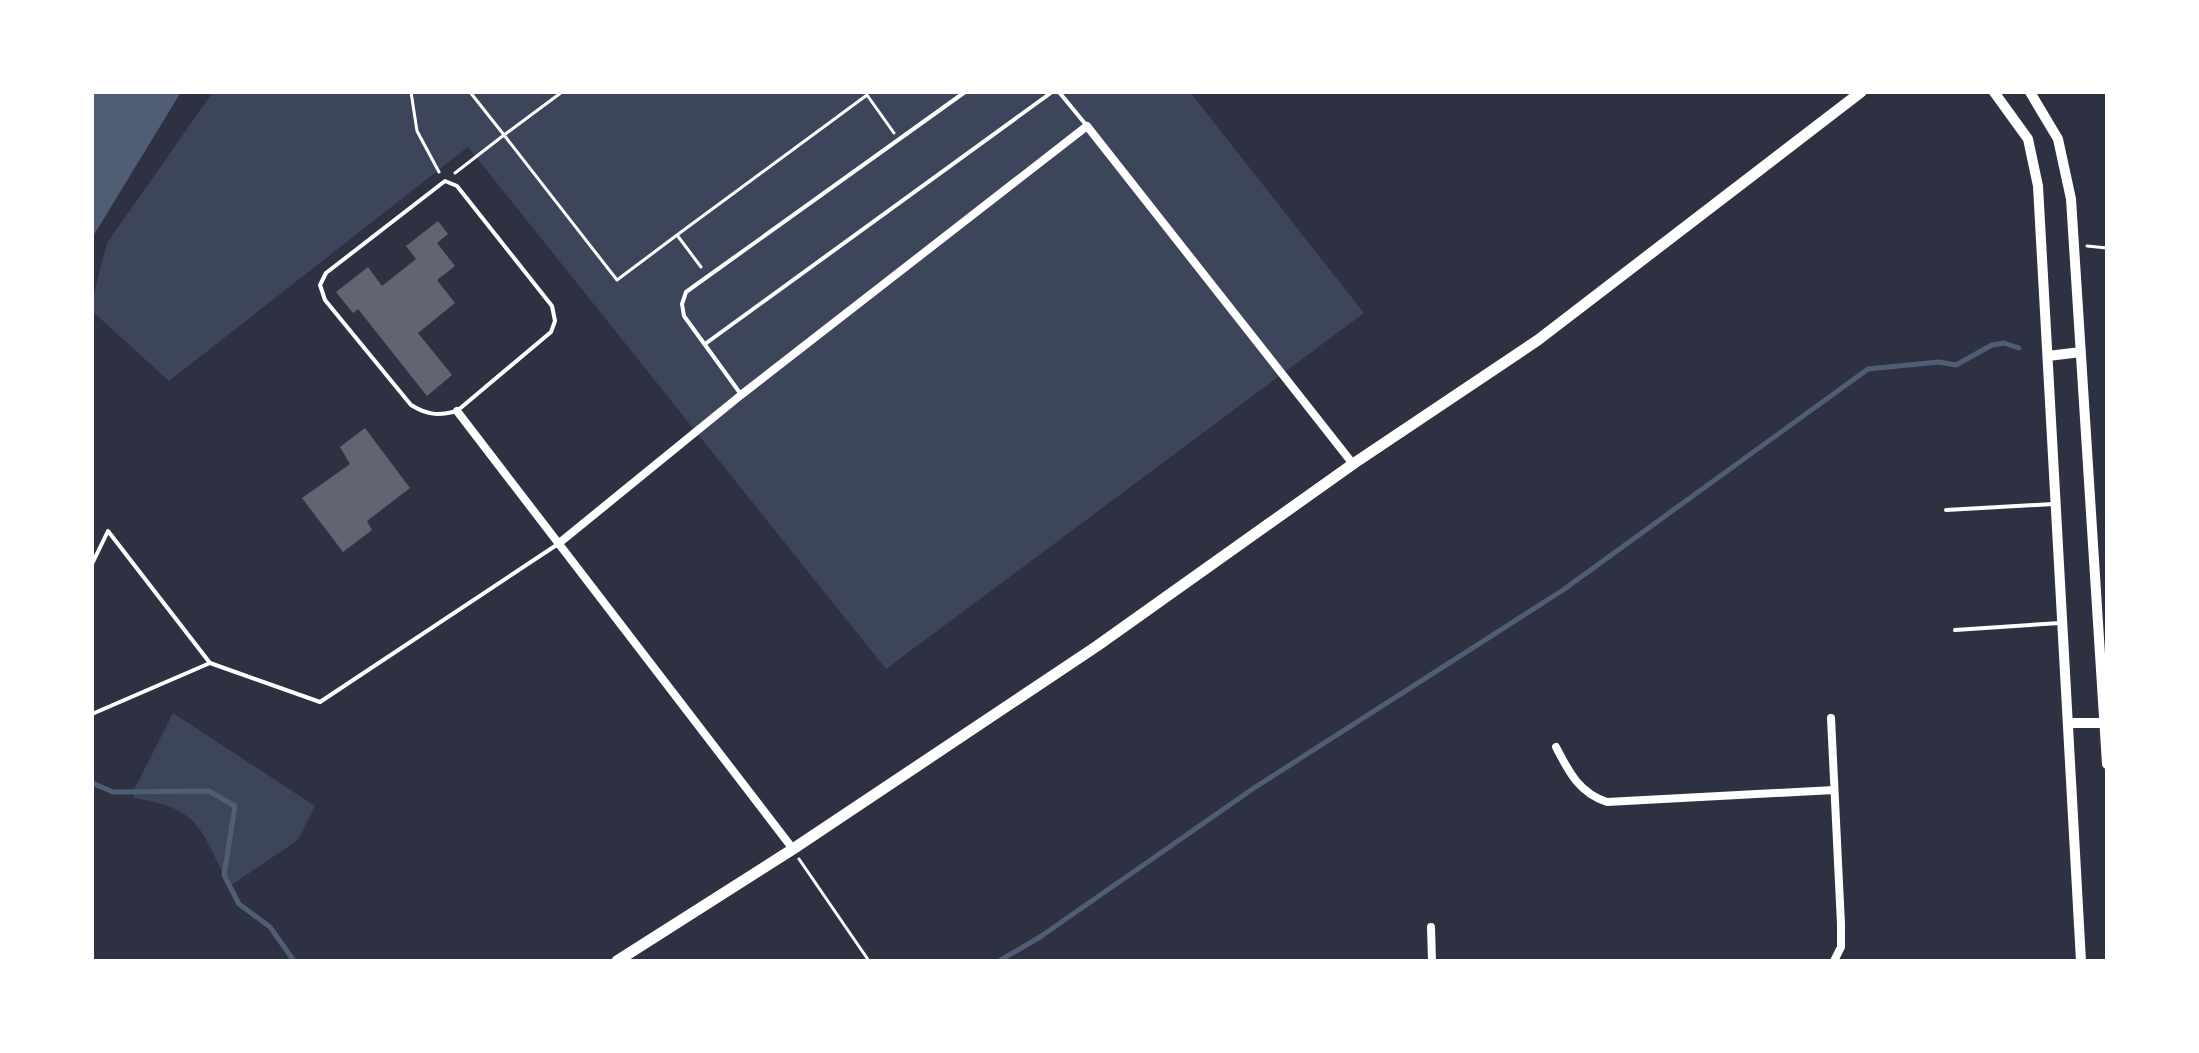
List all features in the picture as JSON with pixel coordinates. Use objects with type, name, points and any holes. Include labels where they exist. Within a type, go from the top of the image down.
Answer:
[{"type":"main road","points":[[617,961],[793,849],[1097,646],[1353,464],[1538,340],[1861,92]]},
{"type":"street","points":[[1994,92],[2028,139],[2037,173],[2081,961]]},
{"type":"street","points":[[2030,92],[2058,139],[2071,199],[2107,764]]},
{"type":"street","points":[[558,544],[741,395],[1087,126],[1353,464]]},
{"type":"street","points":[[2048,356],[2081,352]]},
{"type":"street","points":[[457,411],[793,849]]},
{"type":"street","points":[[1831,718],[1841,924],[1841,947],[1834,961]]},
{"type":"street","points":[[2068,723],[2104,723]]},
{"type":"street","points":[[1556,747],[1581,788],[1593,798],[1607,802],[1834,790]]},
{"type":"street","points":[[1431,927],[1432,961]]},
{"type":"lane","points":[[741,395],[684,316],[682,304],[686,292],[965,92]]},
{"type":"lane","points":[[705,344],[1052,92]]},
{"type":"lane","points":[[1059,92],[1087,126]]},
{"type":"lane","points":[[445,181],[457,186],[543,294],[552,306],[555,321],[551,332],[457,411],[424,414],[411,405],[325,300],[320,285],[326,273],[445,181]]},
{"type":"lane","points":[[1946,510],[2056,504]]},
{"type":"lane","points":[[92,564],[108,531],[210,663],[320,702],[558,544]]},
{"type":"lane","points":[[1955,630],[2062,623]]},
{"type":"lane","points":[[92,714],[210,663]]},
{"type":"path","points":[[411,92],[417,131],[445,181],[562,92]]},
{"type":"path","points":[[470,92],[617,280],[867,95],[899,139]]},
{"type":"path","points":[[677,235],[708,277]]},
{"type":"path","points":[[2074,245],[2107,248]]},
{"type":"path","points":[[793,849],[869,961]]},
{"type":"shaded area","points":[[92,92],[181,92],[92,238]]},
{"type":"shaded area","points":[[213,92],[1190,92],[1364,313],[886,669],[468,147],[169,381],[92,311],[92,301],[107,243]]},
{"type":"shaded area","points":[[173,713],[315,806],[298,840],[230,886],[204,836],[187,816],[174,808],[134,798],[134,790]]},
{"type":"building","points":[[438,221],[448,234],[437,243],[455,266],[437,280],[455,303],[418,333],[452,375],[427,396],[358,309],[353,313],[336,292],[368,267],[382,286],[416,259],[406,246]]},
{"type":"building","points":[[365,428],[410,488],[367,521],[372,530],[343,552],[302,498],[350,464],[340,447]]},
{"type":"waterway","points":[[999,961],[1040,937],[1254,788],[1563,590],[1868,369],[1939,362],[1956,365],[1992,345],[2004,343],[2019,348]]},
{"type":"waterway","points":[[92,783],[113,792],[209,791],[235,806],[224,875],[239,904],[270,927],[294,961]]}]
